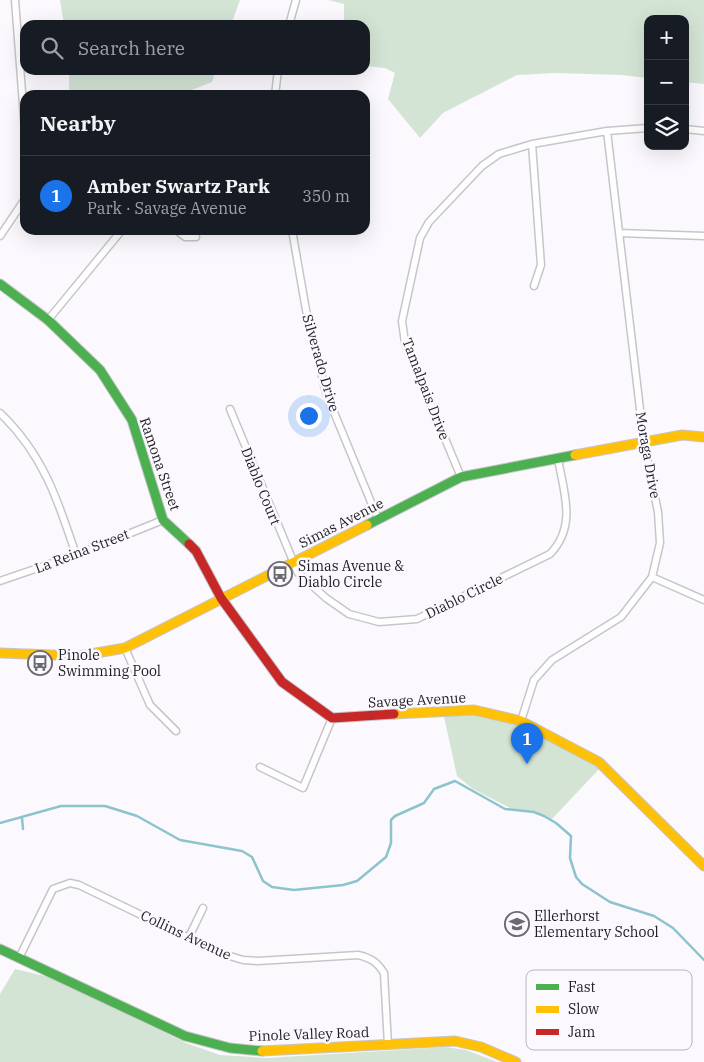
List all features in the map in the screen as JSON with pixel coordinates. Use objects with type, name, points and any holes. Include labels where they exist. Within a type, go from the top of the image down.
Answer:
[{"type":"street","points":[[15,0],[20,66]]},
{"type":"street","points":[[290,20],[296,0]]},
{"type":"street","points":[[21,75],[22,90]]},
{"type":"street","points":[[275,90],[277,75]]},
{"type":"street","name":"Tamalpais Drive","points":[[461,477],[405,343],[402,321],[420,238],[429,222],[482,166],[499,154],[532,144],[607,131],[644,128]]},
{"type":"street","points":[[689,129],[704,131]]},
{"type":"street","name":"Moraga Drive","points":[[520,721],[534,680],[552,660],[621,616],[652,577],[660,543],[658,519],[644,443],[607,131]]},
{"type":"street","points":[[532,144],[541,265],[534,286]]},
{"type":"street","points":[[0,236],[20,206]]},
{"type":"street","points":[[619,233],[704,236]]},
{"type":"street","points":[[48,320],[118,235]]},
{"type":"street","points":[[182,235],[185,237],[196,236]]},
{"type":"street","name":"Silverado Drive","points":[[293,235],[306,310],[326,393],[378,519]]},
{"type":"street","name":"Ramona Street","points":[[0,284],[48,320],[100,370],[132,420],[163,520],[196,551],[222,598]]},
{"type":"street","name":"Diablo Court","points":[[230,410],[293,563]]},
{"type":"street","points":[[0,413],[20,432],[40,462],[58,500],[76,555]]},
{"type":"street","name":"Simas Avenue","points":[[0,653],[74,657],[111,652],[125,648],[461,477],[682,435],[704,437]]},
{"type":"street","name":"Diablo Circle","points":[[293,563],[298,573],[326,598],[350,614],[379,622],[417,619],[550,554],[561,543],[567,525],[565,496],[558,459]]},
{"type":"street","name":"La Reina Street","points":[[0,581],[76,555],[163,520]]},
{"type":"street","points":[[652,577],[704,600]]},
{"type":"street","points":[[222,598],[282,682],[332,718],[303,788],[260,767]]},
{"type":"street","points":[[125,648],[150,705],[176,731]]},
{"type":"street","name":"Savage Avenue","points":[[332,718],[474,710],[520,721],[599,762],[704,866]]},
{"type":"street","name":"Collins Avenue","points":[[19,958],[53,890],[70,883],[79,885],[220,953],[243,960],[358,955],[370,958],[378,964],[384,973],[388,1045]]},
{"type":"street","points":[[189,937],[202,908]]},
{"type":"street","name":"Pinole Valley Road","points":[[0,949],[176,1032],[210,1045],[251,1052],[455,1042],[481,1047],[516,1062]]},
{"type":"green space","points":[[60,0],[240,0],[233,20],[63,20]]},
{"type":"green space","points":[[328,0],[704,0],[704,84],[689,82],[689,15],[644,15],[644,78],[555,73],[517,75],[443,113],[420,138],[388,99],[395,73],[385,68],[370,66],[370,20],[344,20],[344,4]]},
{"type":"green space","points":[[69,75],[214,75],[212,82],[192,90],[69,90]]},
{"type":"green space","points":[[443,712],[472,713],[518,722],[601,767],[552,819],[536,811],[512,809],[473,789],[457,776]]},
{"type":"green space","points":[[15,969],[49,977],[186,1043],[220,1055],[267,1058],[446,1047],[466,1050],[497,1062],[0,1062],[0,994]]},
{"type":"waterway","points":[[0,823],[61,806],[105,806],[137,816],[180,840],[242,851],[252,857],[263,881],[272,887],[294,890],[343,885],[357,881],[386,857],[391,843],[391,820],[395,816],[424,803],[434,789],[455,781],[505,809],[534,812],[556,823],[571,836],[570,858],[576,877],[582,884],[610,902],[654,916],[673,928],[704,960]]},
{"type":"waterway","points":[[22,818],[23,829]]},
{"type":"traffic: fast","points":[[0,284],[48,320],[100,370],[132,420],[163,520],[189,544]]},
{"type":"traffic: fast","points":[[367,525],[461,477],[575,455]]},
{"type":"traffic: fast","points":[[0,949],[185,1036],[230,1048],[262,1051]]},
{"type":"traffic: slow","points":[[575,455],[682,435],[704,437]]},
{"type":"traffic: slow","points":[[0,653],[79,656],[125,648],[367,525]]},
{"type":"traffic: slow","points":[[394,714],[474,710],[521,721],[599,762],[704,866]]},
{"type":"traffic: slow","points":[[262,1051],[455,1041],[481,1047],[516,1062]]},
{"type":"traffic: jam","points":[[189,544],[196,551],[221,598],[282,682],[332,718],[394,714]]},
{"type":"place","name":"Simas Avenue & Diablo Circle","points":[[280,574]]},
{"type":"place","name":"Pinole Swimming Pool","points":[[40,663]]},
{"type":"place","name":"Amber Swartz Park","points":[[527,764]]},
{"type":"place","name":"Ellerhorst Elementary School","points":[[517,924]]}]
